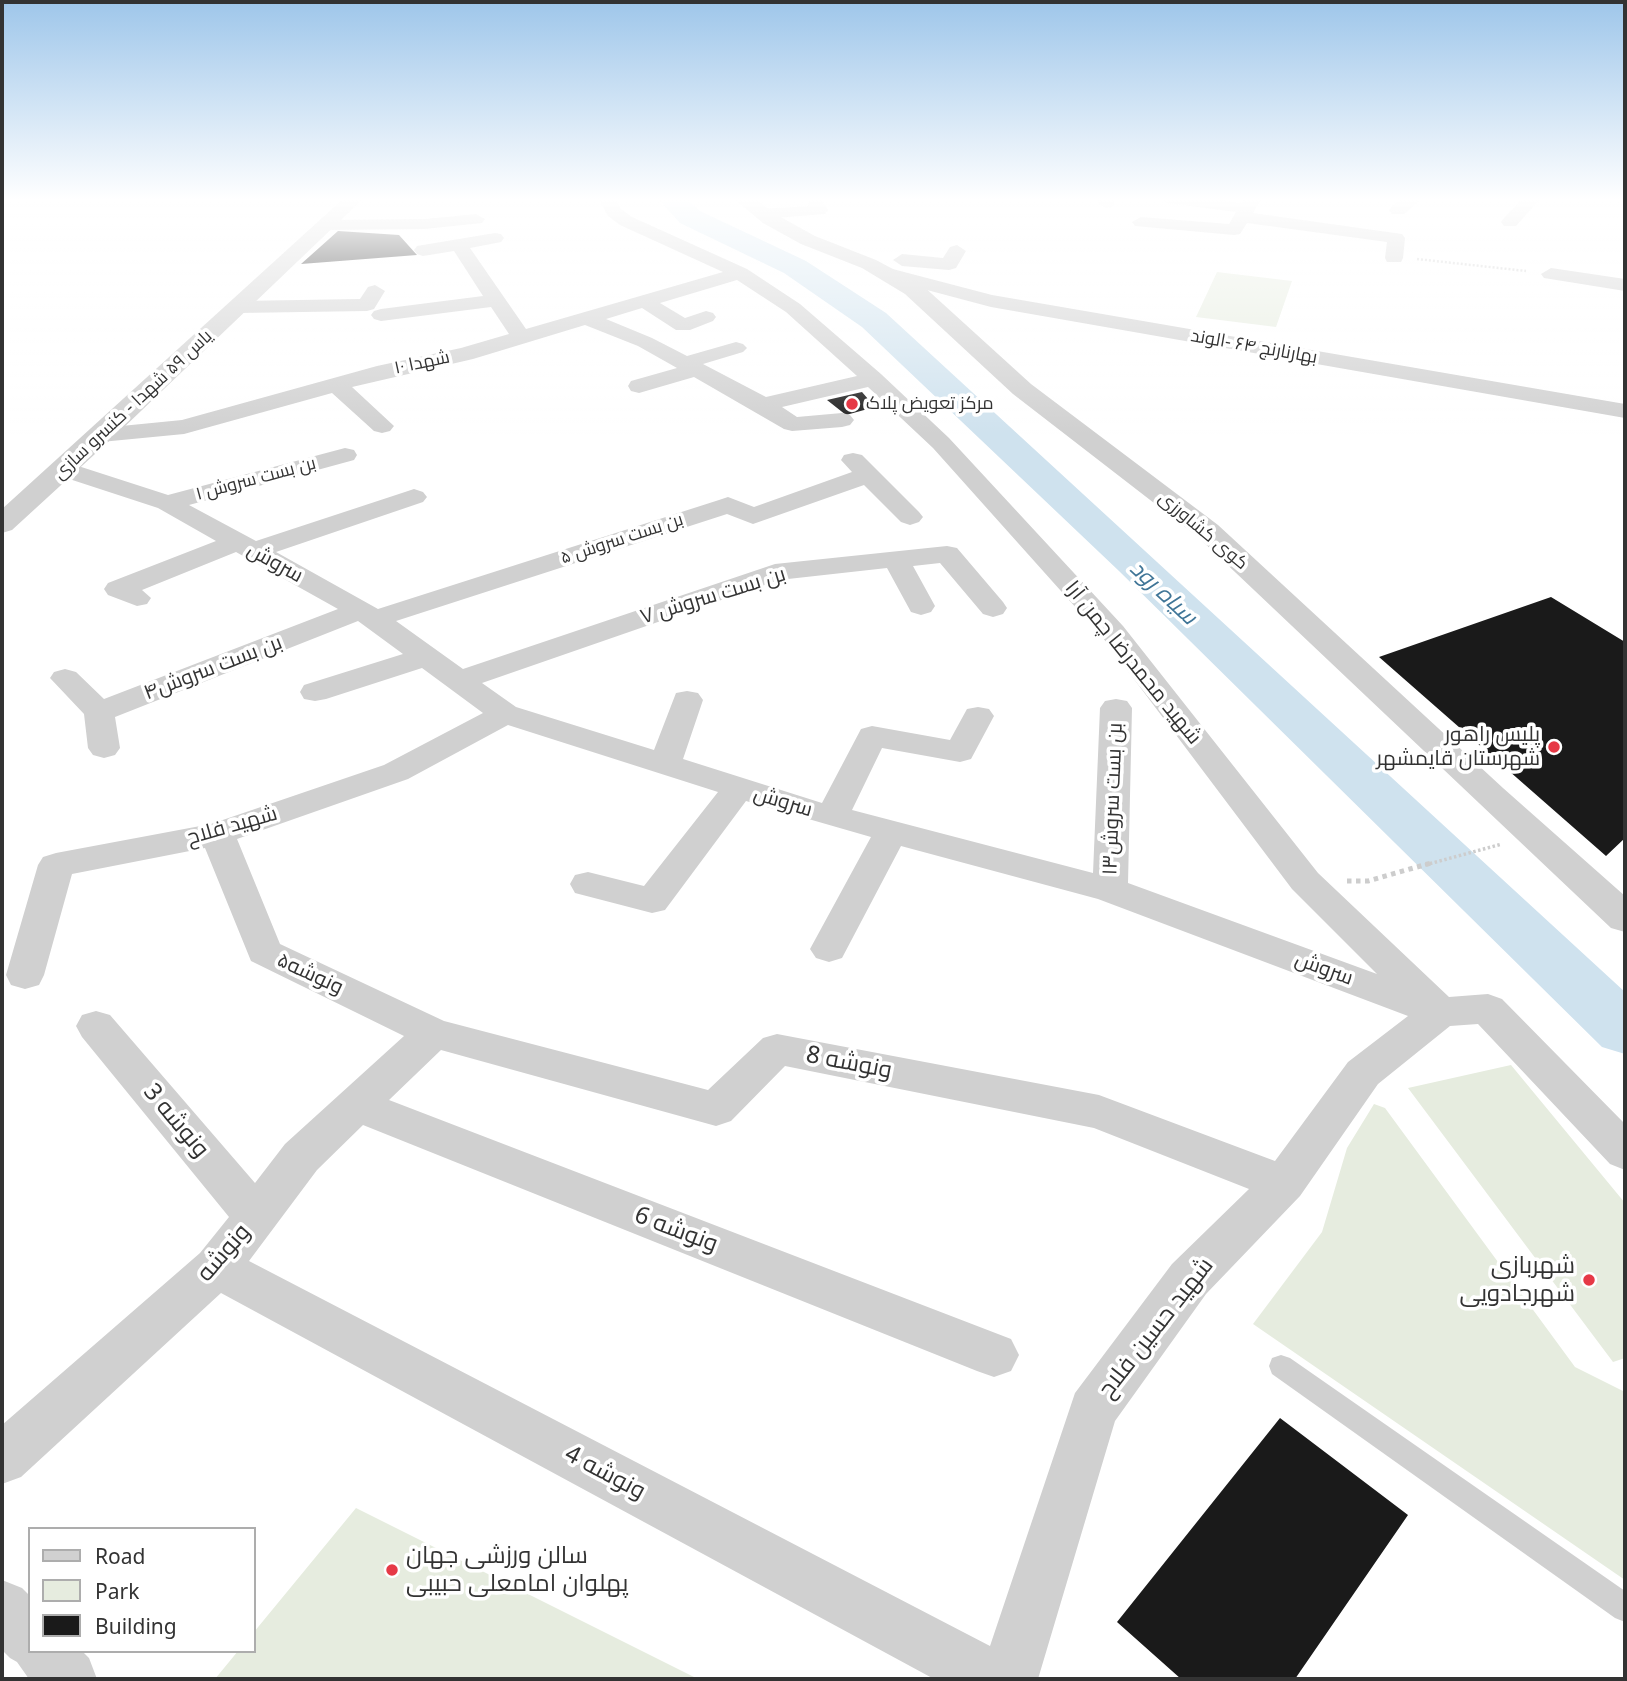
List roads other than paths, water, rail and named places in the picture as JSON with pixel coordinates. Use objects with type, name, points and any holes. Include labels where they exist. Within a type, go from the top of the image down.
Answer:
[{"type":"street","name":"یاس ۵۹ شهدا - کنسرو سازی","points":[[2,524],[271,276]]},
{"type":"street","points":[[480,276],[521,337]]},
{"type":"street","name":"شهدا ۱۰","points":[[100,435],[133,434],[184,427],[521,337],[728,276]]},
{"type":"street","name":"شهید محمدرضا چمن آرا","points":[[745,276],[793,308],[941,443],[1113,632],[1305,881],[1440,1012]]},
{"type":"street","name":"کوی کشاورزی","points":[[891,276],[913,289],[1022,388],[1208,531],[1490,796],[1625,918]]},
{"type":"street","name":"بهارنارنج ۶۴ -الوند","points":[[898,276],[992,301],[1625,411]]},
{"type":"street","points":[[1567,276],[1625,285]]},
{"type":"street","points":[[238,307],[367,305],[375,291]]},
{"type":"street","points":[[381,315],[496,300]]},
{"type":"street","points":[[644,301],[683,326],[706,317]]},
{"type":"street","points":[[586,318],[645,342],[763,405],[792,424],[842,420]]},
{"type":"street","points":[[639,386],[736,348]]},
{"type":"street","points":[[763,405],[873,379]]},
{"type":"street","points":[[336,385],[382,426]]},
{"type":"street","name":"بن بست سروش ۱","points":[[167,503],[345,455]]},
{"type":"street","name":"بن بست سروش ۵","points":[[367,615],[728,505],[753,516],[858,466],[910,517]]},
{"type":"street","name":"سروش","points":[[63,469],[167,503],[246,546],[367,615],[505,715],[832,816],[1110,890],[1440,1012]]},
{"type":"street","points":[[137,598],[118,589],[246,546],[414,497]]},
{"type":"street","name":"بن بست سروش ۷","points":[[458,681],[775,572],[947,554],[993,608]]},
{"type":"street","points":[[896,559],[921,606]]},
{"type":"street","name":"بن بست سروش۴","points":[[99,712],[367,615]]},
{"type":"street","points":[[315,692],[426,657]]},
{"type":"street","points":[[65,678],[99,712],[104,748]]},
{"type":"street","points":[[665,765],[687,700]]},
{"type":"street","name":"بن بست سروش۱۳","points":[[1110,890],[1116,708]]},
{"type":"street","name":"شهید فلاح","points":[[25,975],[56,865],[217,834],[396,772],[505,715]]},
{"type":"street","points":[[832,816],[872,736],[960,752],[978,716]]},
{"type":"street","points":[[588,884],[652,901],[739,788]]},
{"type":"street","points":[[830,949],[891,832]]},
{"type":"street","name":"ونوشه۵","points":[[217,834],[264,952],[433,1033]]},
{"type":"street","points":[[1440,1012],[1488,1010],[1625,1152]]},
{"type":"street","name":"شهید حسین فلاح","points":[[1009,1679],[1093,1410],[1189,1279],[1284,1183],[1363,1073],[1440,1012]]},
{"type":"street","name":"ونوشه 3","points":[[96,1026],[256,1217]]},
{"type":"street","name":"ونوشه","points":[[2,1459],[217,1267],[301,1157],[433,1033]]},
{"type":"street","name":"ونوشه 8","points":[[433,1033],[716,1109],[777,1049],[1100,1112],[1284,1183]]},
{"type":"street","name":"ونوشه 6","points":[[357,1105],[994,1355]]},
{"type":"street","name":"ونوشه 4","points":[[217,1267],[993,1679]]},
{"type":"street","points":[[2,1608],[28,1636]]},
{"type":"street","points":[[44,1653],[68,1679]]},
{"type":"lane","points":[[1280,1366],[1625,1608]]},
{"type":"waterway","name":"سیاه رود","points":[[810,276],[874,320],[1134,562],[1625,1030]]},
{"type":"place","name":"مرکز تعویض پلاک","points":[[852,404]]},
{"type":"place","name":"پلیس راهور شهرستان قایمشهر","points":[[1554,747]]},
{"type":"place","name":"شهربازی شهرجادویی","points":[[1589,1280]]},
{"type":"place","name":"سالن ورزشی جهان پهلوان امامعلی حبیبی","points":[[392,1570]]}]
